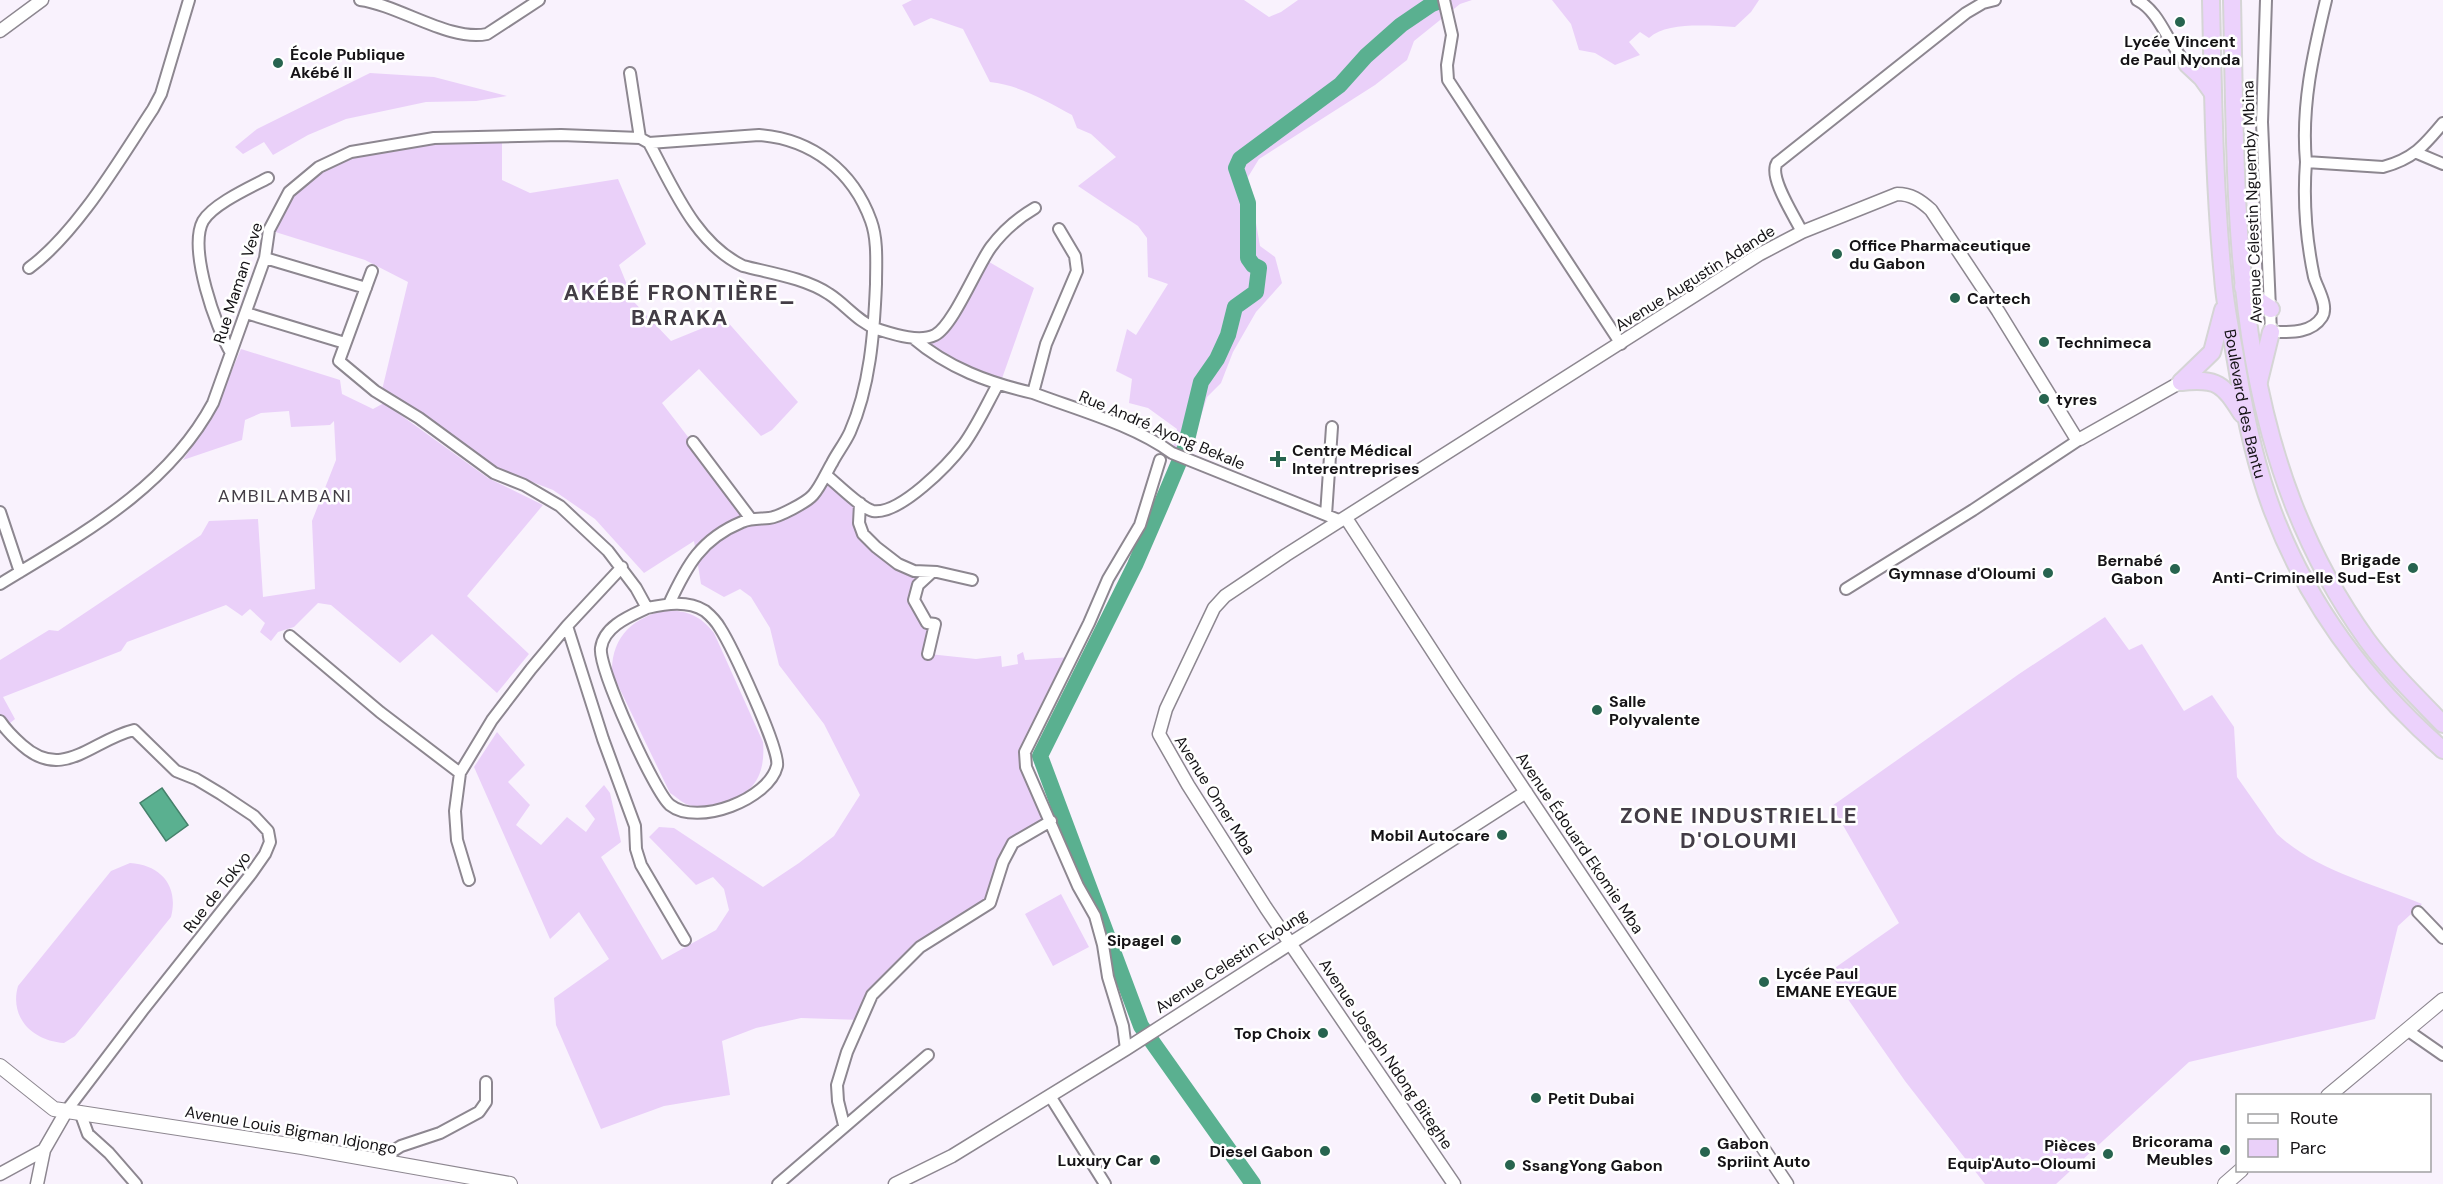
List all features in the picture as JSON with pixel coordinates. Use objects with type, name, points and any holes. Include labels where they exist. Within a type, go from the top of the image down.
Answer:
[{"type":"highway","name":"Boulevard des Bantu","points":[[2211,0],[2212,92],[2225,300],[2246,421],[2262,482],[2274,514],[2315,598],[2353,655],[2402,712],[2443,750]]},
{"type":"highway","name":"Boulevard des Bantu","points":[[2232,0],[2235,165],[2243,287],[2248,332],[2273,447],[2292,506],[2333,589],[2380,656],[2443,724]]},
{"type":"highway","points":[[2187,64],[2201,64],[2212,55]]},
{"type":"highway","points":[[2187,64],[2202,78],[2212,92]]},
{"type":"highway","points":[[2243,287],[2271,309]]},
{"type":"highway","points":[[2181,382],[2212,352],[2225,300]]},
{"type":"highway","points":[[2258,385],[2271,332]]},
{"type":"highway","points":[[2181,382],[2209,380],[2218,383],[2227,390],[2246,421]]},
{"type":"main road","points":[[2329,1094],[2443,1000]]},
{"type":"main road","name":"Avenue Louis Bigman Idjongo","points":[[0,1066],[54,1109],[510,1184]]},
{"type":"main road","points":[[2225,1184],[2239,1172]]},
{"type":"street","points":[[0,32],[42,0]]},
{"type":"street","points":[[29,268],[50,249],[86,207],[153,109],[160,94],[189,0]]},
{"type":"street","points":[[360,0],[398,9],[424,22],[463,33],[482,35],[539,0]]},
{"type":"street","points":[[1444,0],[1452,35],[1447,65],[1448,80],[1621,344]]},
{"type":"street","points":[[1802,232],[1775,178],[1774,167],[1777,163],[1976,3],[1995,0]]},
{"type":"street","points":[[2137,0],[2149,8],[2171,46],[2187,64]]},
{"type":"street","name":"Avenue Célestin Nguemby Mbina","points":[[2266,0],[2262,122],[2271,332]]},
{"type":"street","points":[[2271,332],[2296,332],[2310,328],[2322,318],[2324,312],[2314,277],[2306,225],[2303,189],[2306,162],[2303,135],[2313,56],[2326,0]]},
{"type":"street","points":[[630,73],[644,141],[707,240],[743,266],[817,287],[874,328],[913,338],[935,335],[949,320],[991,247],[1015,221],[1035,208]]},
{"type":"street","points":[[2306,162],[2383,167],[2417,153],[2443,123]]},
{"type":"street","name":"Rue Maman Veve","points":[[0,584],[90,528],[135,496],[167,468],[203,422],[213,403],[265,258],[269,230],[289,192],[319,166],[351,152],[449,136],[561,135],[644,141],[759,135],[794,142],[822,154],[849,183],[871,222],[876,271],[874,328],[871,354],[853,424],[813,496],[772,518],[742,522],[701,547],[683,573],[669,604]]},
{"type":"street","points":[[2417,153],[2443,164]]},
{"type":"street","points":[[231,353],[224,341],[208,296],[199,248],[200,229],[204,219],[224,203],[268,178]]},
{"type":"street","name":"Avenue Augustin Adande","points":[[1344,520],[1760,254],[1802,232],[1897,194],[1909,195],[1922,201],[1931,210],[1998,311],[2073,435],[2080,440]]},
{"type":"street","points":[[1033,393],[1046,344],[1077,271],[1075,256],[1059,230]]},
{"type":"street","points":[[265,258],[366,288]]},
{"type":"street","points":[[372,270],[339,361],[375,391],[419,418],[494,473],[524,485],[560,506],[622,567],[647,608]]},
{"type":"street","points":[[246,313],[345,343]]},
{"type":"street","name":"Rue André Ayong Bekale","points":[[913,338],[946,363],[1129,429],[1152,439],[1172,453],[1326,515],[1344,520]]},
{"type":"street","points":[[1846,589],[2080,440],[2181,382]]},
{"type":"street","points":[[826,475],[870,510],[881,511],[899,504],[914,494],[964,444],[999,384]]},
{"type":"street","points":[[1326,515],[1332,428]]},
{"type":"street","points":[[693,442],[751,519]]},
{"type":"street","points":[[1131,1045],[1108,977],[1095,916],[1078,886],[1026,767],[1024,752],[1089,623],[1108,579],[1140,525],[1160,460]]},
{"type":"street","points":[[860,503],[859,523],[863,534],[876,548],[898,564],[914,571],[972,580]]},
{"type":"street","points":[[0,512],[20,572]]},
{"type":"street","name":"Avenue Édouard Ekomie Mba","points":[[1344,520],[1787,1184]]},
{"type":"street","name":"Avenue Omer Mba","points":[[1290,943],[1188,785],[1159,734],[1166,709],[1214,608],[1225,596],[1247,581],[1344,520]]},
{"type":"street","points":[[469,880],[457,840],[456,811],[460,773],[492,720],[567,626],[622,567]]},
{"type":"street","points":[[928,654],[935,624],[927,623],[914,600],[918,585],[932,573]]},
{"type":"street","points":[[684,604],[702,609],[711,616],[720,627],[769,734],[778,764],[772,780],[766,786],[733,805],[702,813],[681,812],[665,801],[613,695],[602,664],[601,647],[608,634],[622,619],[647,608],[684,604]]},
{"type":"street","points":[[567,626],[634,826],[636,849],[641,866],[685,940]]},
{"type":"street","points":[[290,636],[380,712],[460,773]]},
{"type":"street","name":"Rue de Tokyo","points":[[0,721],[6,730],[31,753],[49,761],[71,757],[122,733],[134,730],[176,771],[196,779],[221,794],[254,816],[268,831],[270,842],[265,854],[143,1010],[73,1111]]},
{"type":"street","name":"Avenue Celestin Evoung","points":[[952,1156],[1168,1022],[1526,792]]},
{"type":"street","points":[[844,1125],[837,1085],[847,1052],[872,995],[920,947],[990,903],[1003,862],[1013,843],[1051,821]]},
{"type":"street","points":[[2418,912],[2443,938]]},
{"type":"street","name":"Avenue Joseph Ndong Biteghe","points":[[1290,943],[1454,1184]]},
{"type":"street","points":[[2407,1030],[2443,1055]]},
{"type":"street","points":[[778,1184],[928,1055]]},
{"type":"street","points":[[387,1163],[393,1151],[401,1146],[440,1133],[479,1112],[486,1101],[486,1082]]},
{"type":"street","points":[[1050,1096],[1105,1184]]},
{"type":"street","points":[[0,1174],[44,1150],[73,1111],[88,1134],[109,1153],[136,1184]]},
{"type":"street","points":[[37,1184],[44,1150]]},
{"type":"street","points":[[917,1182],[945,1164],[952,1156]]},
{"type":"street","points":[[897,1183],[952,1156]]},
{"type":"green space","points":[[912,0],[1244,0],[1269,17],[1298,0],[1472,0],[1460,4],[1414,41],[1407,60],[1375,85],[1259,159],[1248,177],[1260,246],[1275,257],[1282,283],[1256,312],[1233,352],[1221,383],[1207,397],[1189,454],[1173,448],[1177,429],[1148,408],[1129,403],[1132,379],[1116,371],[1127,329],[1136,335],[1168,284],[1148,277],[1147,238],[1138,226],[1078,186],[1116,157],[1091,134],[1077,128],[1072,115],[1022,90],[990,82],[963,29],[931,18],[914,26],[902,5]]},
{"type":"green space","points":[[1552,0],[1759,0],[1751,12],[1735,27],[1678,27],[1667,29],[1649,38],[1640,32],[1629,42],[1640,55],[1615,65],[1595,53],[1579,50],[1571,24]]},
{"type":"green space","points":[[370,73],[434,77],[507,96],[476,101],[426,102],[346,119],[308,135],[273,155],[264,142],[243,154],[235,147],[257,129]]},
{"type":"green space","points":[[420,140],[502,140],[502,180],[530,193],[618,179],[646,244],[619,265],[634,302],[671,341],[725,319],[798,402],[772,430],[761,436],[699,369],[662,403],[751,519],[772,518],[813,496],[826,475],[860,503],[859,523],[898,564],[931,573],[914,600],[935,624],[929,654],[976,659],[1001,656],[1002,667],[1018,664],[1017,655],[1023,652],[1025,660],[1072,657],[1025,752],[1051,821],[1013,843],[990,903],[920,947],[872,995],[861,1020],[801,1018],[756,1028],[722,1041],[730,1095],[664,1106],[601,1129],[556,1025],[554,998],[609,959],[579,912],[550,939],[474,767],[497,732],[525,765],[508,782],[530,805],[516,825],[541,845],[567,817],[586,832],[595,819],[585,806],[604,785],[610,793],[621,842],[601,857],[662,960],[716,930],[729,910],[724,889],[713,877],[696,885],[649,837],[659,827],[674,828],[763,887],[834,836],[860,795],[824,724],[779,665],[770,628],[751,597],[740,589],[724,597],[701,584],[694,541],[644,573],[595,519],[553,490],[498,469],[382,390],[408,282],[365,260],[269,230],[289,192],[351,152]]},
{"type":"green space","points":[[984,259],[1034,288],[1000,384],[913,338],[935,335]]},
{"type":"green space","points":[[241,349],[340,380],[342,394],[373,409],[384,403],[488,478],[543,505],[467,596],[529,654],[497,693],[432,634],[400,663],[331,605],[318,603],[294,627],[278,632],[271,641],[260,632],[265,623],[250,609],[242,616],[226,605],[127,642],[121,651],[3,697],[15,719],[4,728],[0,723],[0,660],[49,630],[58,631],[201,535],[209,521],[258,519],[263,597],[315,589],[312,521],[336,460],[334,421],[330,425],[291,427],[289,411],[261,413],[245,420],[242,440],[183,460],[212,417]]},
{"type":"green space","points":[[667,610],[694,616],[704,622],[714,633],[763,742],[762,765],[755,783],[740,796],[711,806],[690,805],[670,793],[612,673],[616,649],[627,630],[644,618]]},
{"type":"green space","points":[[2105,617],[2129,650],[2142,644],[2184,711],[2212,695],[2234,727],[2237,777],[2277,834],[2292,847],[2327,867],[2422,904],[2398,926],[2375,1019],[2189,1062],[2056,1184],[1985,1184],[1905,1081],[1829,972],[1899,923],[1832,806],[2019,674]]},
{"type":"green space","points":[[130,863],[151,868],[165,879],[172,896],[171,917],[75,1036],[64,1043],[42,1038],[33,1033],[20,1018],[16,998],[18,986],[111,871]]},
{"type":"green space","points":[[1061,894],[1089,947],[1053,966],[1025,914]]},
{"type":"shaded area","points":[[162,788],[188,825],[166,841],[140,803]]},
{"type":"waterway","points":[[1253,1184],[1141,1026],[1040,756],[1135,565],[1185,448],[1201,382],[1217,359],[1228,335],[1235,307],[1256,292],[1259,268],[1253,265],[1248,258],[1248,203],[1236,168],[1240,159],[1340,85],[1366,56],[1401,25],[1442,0]]},
{"type":"place","name":"Lycée Vincent de Paul Nyonda","points":[[2180,22]]},
{"type":"place","name":"École Publique Akébé II","points":[[278,63]]},
{"type":"place","name":"Office Pharmaceutique du Gabon","points":[[1837,254]]},
{"type":"place","name":"Cartech","points":[[1955,298]]},
{"type":"place","name":"Technimeca","points":[[2044,342]]},
{"type":"place","name":"tyres","points":[[2044,399]]},
{"type":"place","name":"Centre Médical Interentreprises","points":[[1278,459]]},
{"type":"place","name":"Brigade Anti-Criminelle Sud-Est","points":[[2413,568]]},
{"type":"place","name":"Bernabé Gabon","points":[[2175,569]]},
{"type":"place","name":"Gymnase d'Oloumi","points":[[2048,573]]},
{"type":"place","name":"Salle Polyvalente","points":[[1597,710]]},
{"type":"place","name":"Mobil Autocare","points":[[1502,835]]},
{"type":"place","name":"Sipagel","points":[[1176,940]]},
{"type":"place","name":"Lycée Paul EMANE EYEGUE","points":[[1764,982]]},
{"type":"place","name":"Top Choix","points":[[1323,1033]]},
{"type":"place","name":"Petit Dubai","points":[[1536,1098]]},
{"type":"place","name":"Bricorama Meubles","points":[[2225,1150]]},
{"type":"place","name":"Diesel Gabon","points":[[1325,1151]]},
{"type":"place","name":"Gabon Spriint Auto","points":[[1705,1152]]},
{"type":"place","name":"Pièces Equip'Auto-Oloumi","points":[[2108,1154]]},
{"type":"place","name":"Luxury Car","points":[[1155,1160]]},
{"type":"place","name":"SsangYong Gabon","points":[[1510,1165]]},
{"type":"district","name":"AKÉBÉ FRONTIÈRE_ BARAKA","points":[[680,304]]},
{"type":"district","name":"AMBILAMBANI","points":[[285,496]]},
{"type":"district","name":"ZONE INDUSTRIELLE D'OLOUMI","points":[[1739,828]]}]
